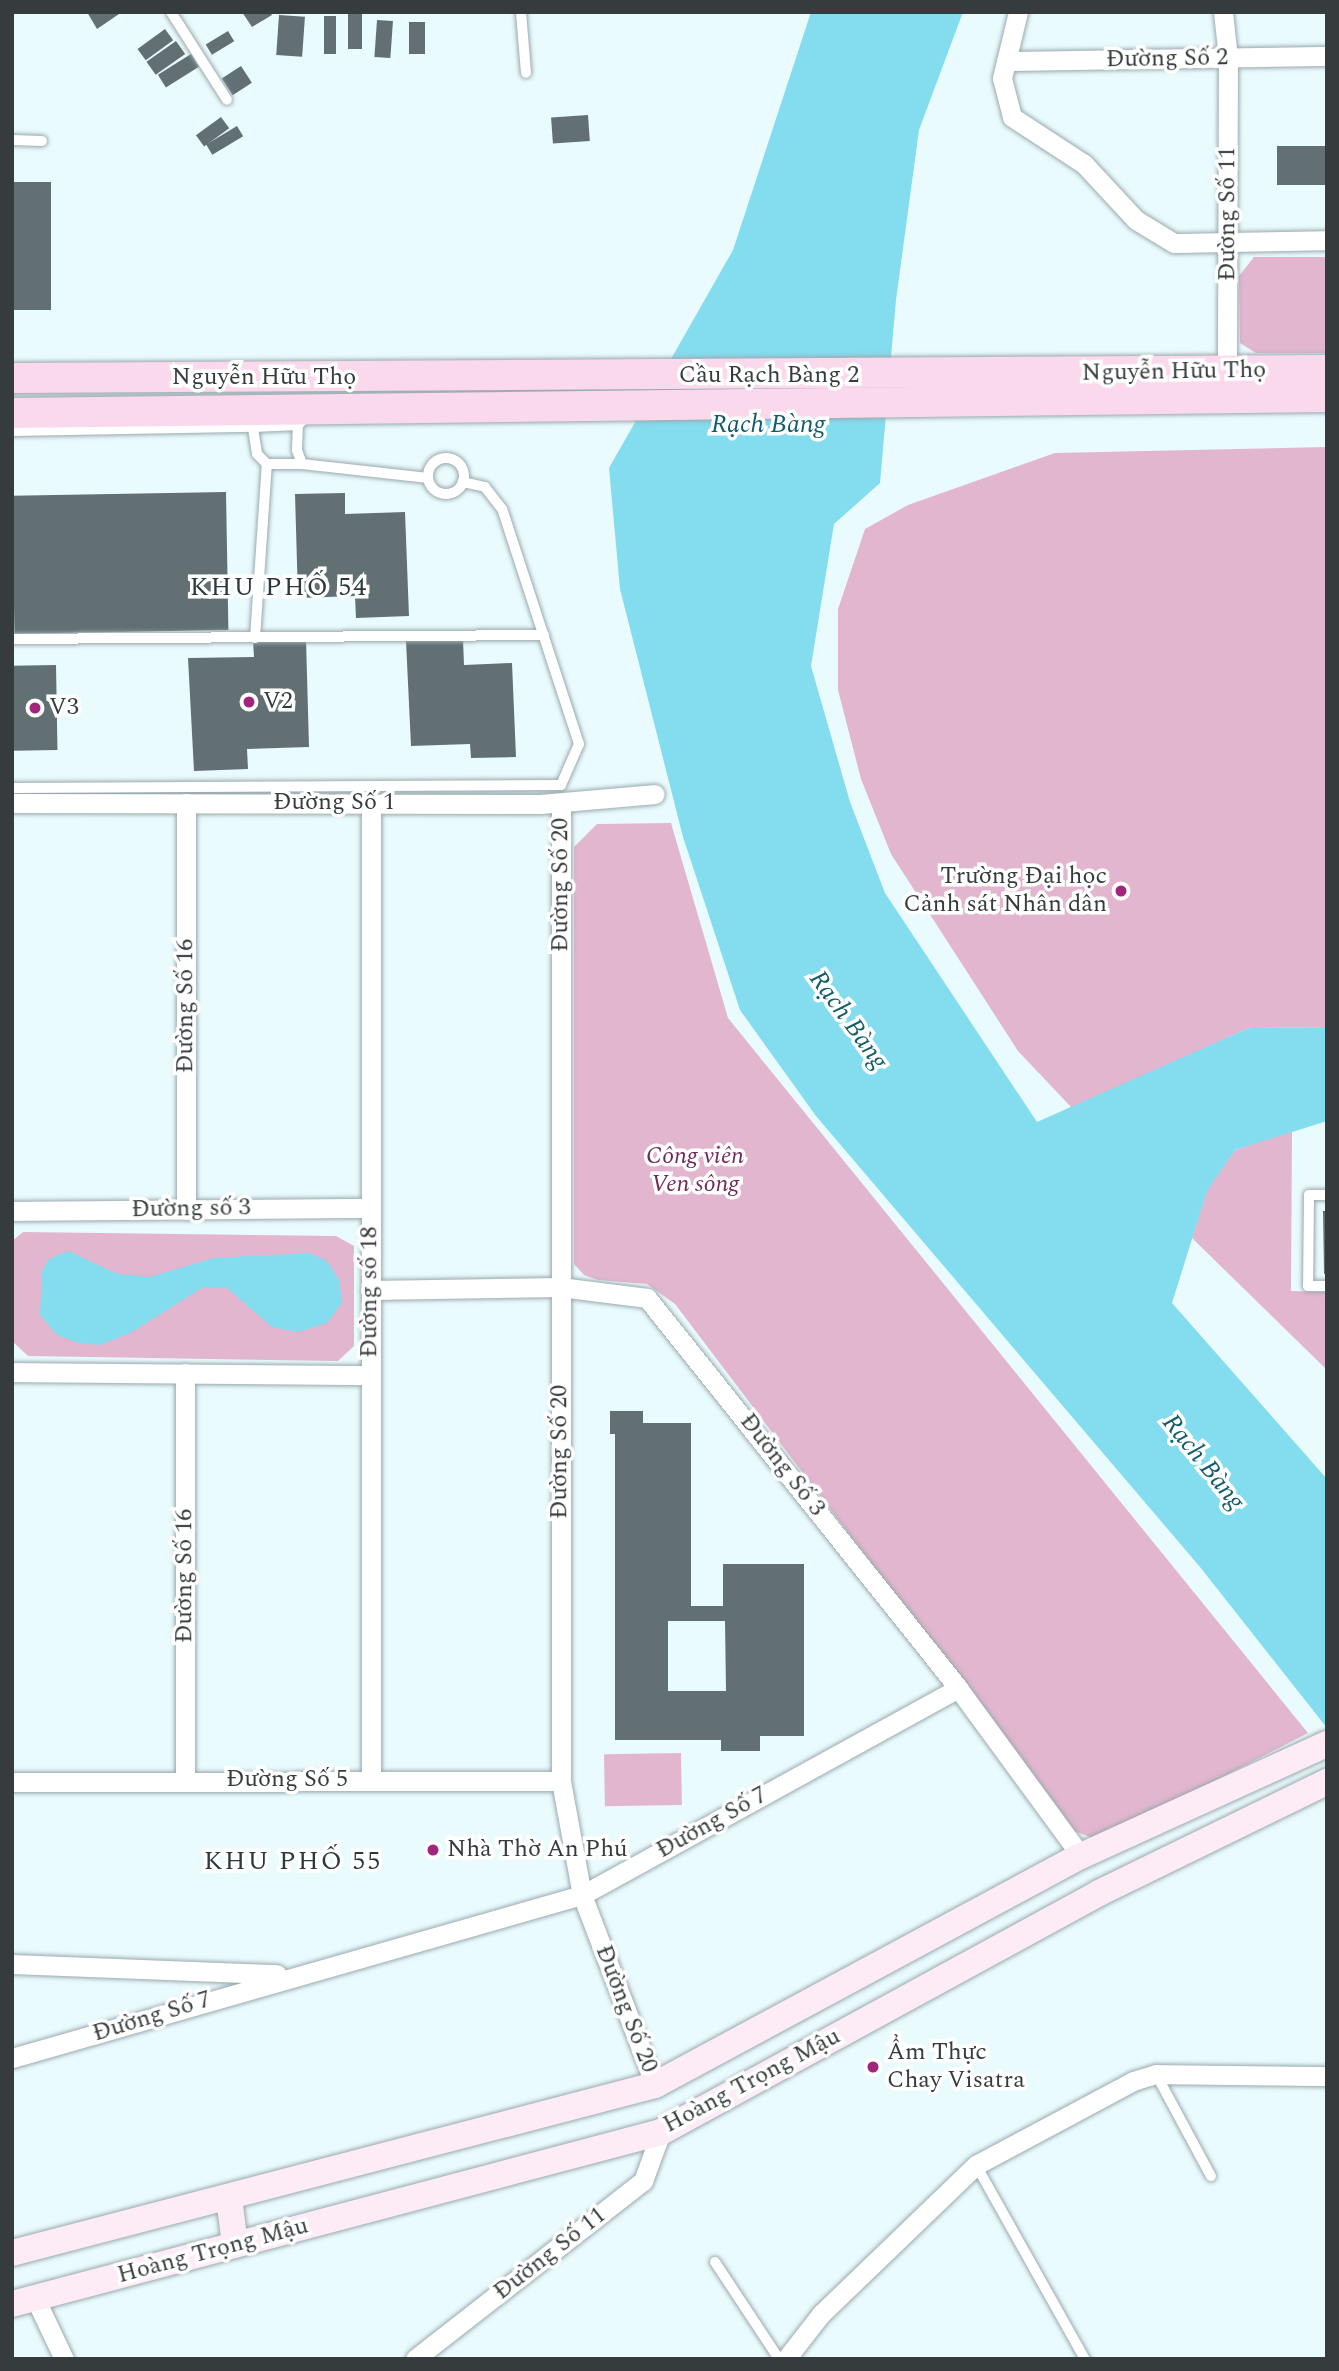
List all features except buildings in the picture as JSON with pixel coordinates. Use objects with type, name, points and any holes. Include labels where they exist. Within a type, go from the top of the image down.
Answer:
[{"type":"main road","name":"Nguyễn Hữu Thọ","points":[[1021,387],[1227,371],[1327,370]]},
{"type":"main road","name":"Nguyễn Hữu Thọ","points":[[12,378],[517,378]]},
{"type":"main road","name":"Cầu Rạch Bàng 2","points":[[517,378],[1021,387]]},
{"type":"main road","name":"Nguyễn Hữu Thọ","points":[[1021,387],[1327,397]]},
{"type":"main road","name":"Cầu Rạch Bàng 2","points":[[516,409],[1021,387]]},
{"type":"main road","name":"Nguyễn Hữu Thọ","points":[[12,413],[166,420],[516,409]]},
{"type":"main road","name":"Hoàng Trọng Mậu","points":[[12,2253],[655,2085],[1081,1856],[1327,1744]]},
{"type":"main road","name":"Hoàng Trọng Mậu","points":[[24,2301],[662,2132],[1100,1893],[1319,1786]]},
{"type":"main road","points":[[655,2085],[662,2132]]},
{"type":"main road","points":[[229,2198],[236,2245]]},
{"type":"street","points":[[1018,12],[1002,78],[1012,117],[1084,164],[1136,220],[1174,243],[1327,240]]},
{"type":"street","name":"Đường Số 11","points":[[1223,12],[1228,58],[1227,371]]},
{"type":"street","name":"Đường Số 2","points":[[1006,61],[1327,57]]},
{"type":"street","name":"Đường Số 1","points":[[12,803],[371,803],[534,795],[561,803],[655,794]]},
{"type":"street","name":"Đường Số 16","points":[[186,803],[186,1210]]},
{"type":"street","name":"Đường số 18","points":[[371,803],[371,1780]]},
{"type":"street","name":"Đường Số 20","points":[[561,803],[561,1781],[582,1895],[655,2085]]},
{"type":"street","name":"Đường số 3","points":[[12,1211],[370,1208]]},
{"type":"street","name":"Đường Số 3","points":[[370,1290],[560,1287],[647,1298],[958,1688],[1081,1856]]},
{"type":"street","points":[[12,1372],[369,1375]]},
{"type":"street","name":"Đường Số 16","points":[[185,1780],[186,1373]]},
{"type":"street","name":"Đường Số 7","points":[[12,2058],[292,1975],[582,1895],[958,1688]]},
{"type":"street","name":"Đường Số 5","points":[[12,1782],[561,1781]]},
{"type":"street","name":"Đường Số 7","points":[[12,1964],[292,1975]]},
{"type":"street","points":[[786,2359],[821,2314],[976,2165],[1133,2081],[1156,2074],[1327,2076]]},
{"type":"street","name":"Đường Số 11","points":[[415,2359],[643,2181],[662,2132]]},
{"type":"street","points":[[24,2301],[64,2359]]},
{"type":"lane","points":[[171,12],[227,100]]},
{"type":"lane","points":[[521,12],[526,73]]},
{"type":"lane","points":[[12,140],[42,141]]},
{"type":"lane","points":[[302,464],[303,415]]},
{"type":"lane","points":[[251,419],[257,454],[267,464],[302,464],[428,478],[442,493],[450,494],[463,482]]},
{"type":"lane","points":[[12,431],[166,420]]},
{"type":"lane","points":[[428,478],[431,465],[444,458],[460,465],[463,482]]},
{"type":"lane","points":[[256,638],[267,464]]},
{"type":"lane","points":[[12,788],[534,795],[561,785],[579,744],[544,635],[502,509],[485,488],[463,482]]},
{"type":"lane","points":[[12,639],[544,635]]},
{"type":"lane","points":[[1327,1195],[1309,1195],[1308,1286],[1327,1286]]},
{"type":"lane","points":[[1156,2074],[1211,2176]]},
{"type":"lane","points":[[976,2165],[1085,2359]]},
{"type":"lane","points":[[715,2262],[779,2359]]},
{"type":"green space","points":[[1254,257],[1327,257],[1327,353],[1256,353],[1240,343],[1239,276]]},
{"type":"green space","name":"Trường Đại học Cảnh sát Nhân dân","points":[[1327,447],[1327,1028],[1251,1027],[1072,1108],[1018,1051],[891,854],[861,779],[838,690],[838,609],[865,529],[908,505],[1055,453]]},
{"type":"green space","name":"Công viên Ven sông","points":[[671,823],[728,1018],[1308,1733],[1109,1835],[1093,1838],[1074,1831],[675,1304],[647,1284],[598,1280],[584,1275],[574,1264],[574,847],[597,824]]},
{"type":"green space","points":[[1292,1131],[1291,1291],[1327,1292],[1327,1370],[1192,1238],[1207,1190],[1235,1150]]},
{"type":"green space","points":[[23,1232],[336,1236],[354,1246],[354,1346],[338,1361],[28,1356],[12,1341],[12,1241]]},
{"type":"green space","points":[[681,1753],[682,1805],[605,1806],[604,1754]]},
{"type":"water","name":"Rạch Bàng","points":[[811,12],[963,12],[919,130],[896,300],[880,483],[834,524],[811,666],[850,802],[885,893],[1037,1122],[1251,1027],[1327,1028],[1327,1121],[1235,1150],[1207,1191],[1172,1303],[1327,1479],[1327,1728],[1200,1567],[816,1116],[740,1010],[683,837],[620,589],[609,468],[733,250]]},
{"type":"water","points":[[68,1251],[118,1274],[150,1277],[214,1258],[309,1253],[327,1261],[339,1280],[342,1303],[327,1323],[298,1332],[272,1327],[227,1288],[202,1288],[132,1332],[100,1345],[78,1343],[57,1335],[40,1315],[42,1271],[49,1259]]},
{"type":"place","name":"V2","points":[[249,702]]},
{"type":"place","name":"V3","points":[[35,708]]},
{"type":"place","name":"Trường Đại học Cảnh sát Nhân dân","points":[[1121,891]]},
{"type":"place","name":"Nhà Thờ An Phú","points":[[433,1850]]},
{"type":"place","name":"Ẩm Thực Chay Visatra","points":[[873,2067]]},
{"type":"district","name":"KHU PHỐ 54","points":[[279,588]]},
{"type":"district","name":"KHU PHỐ 55","points":[[293,1862]]}]
